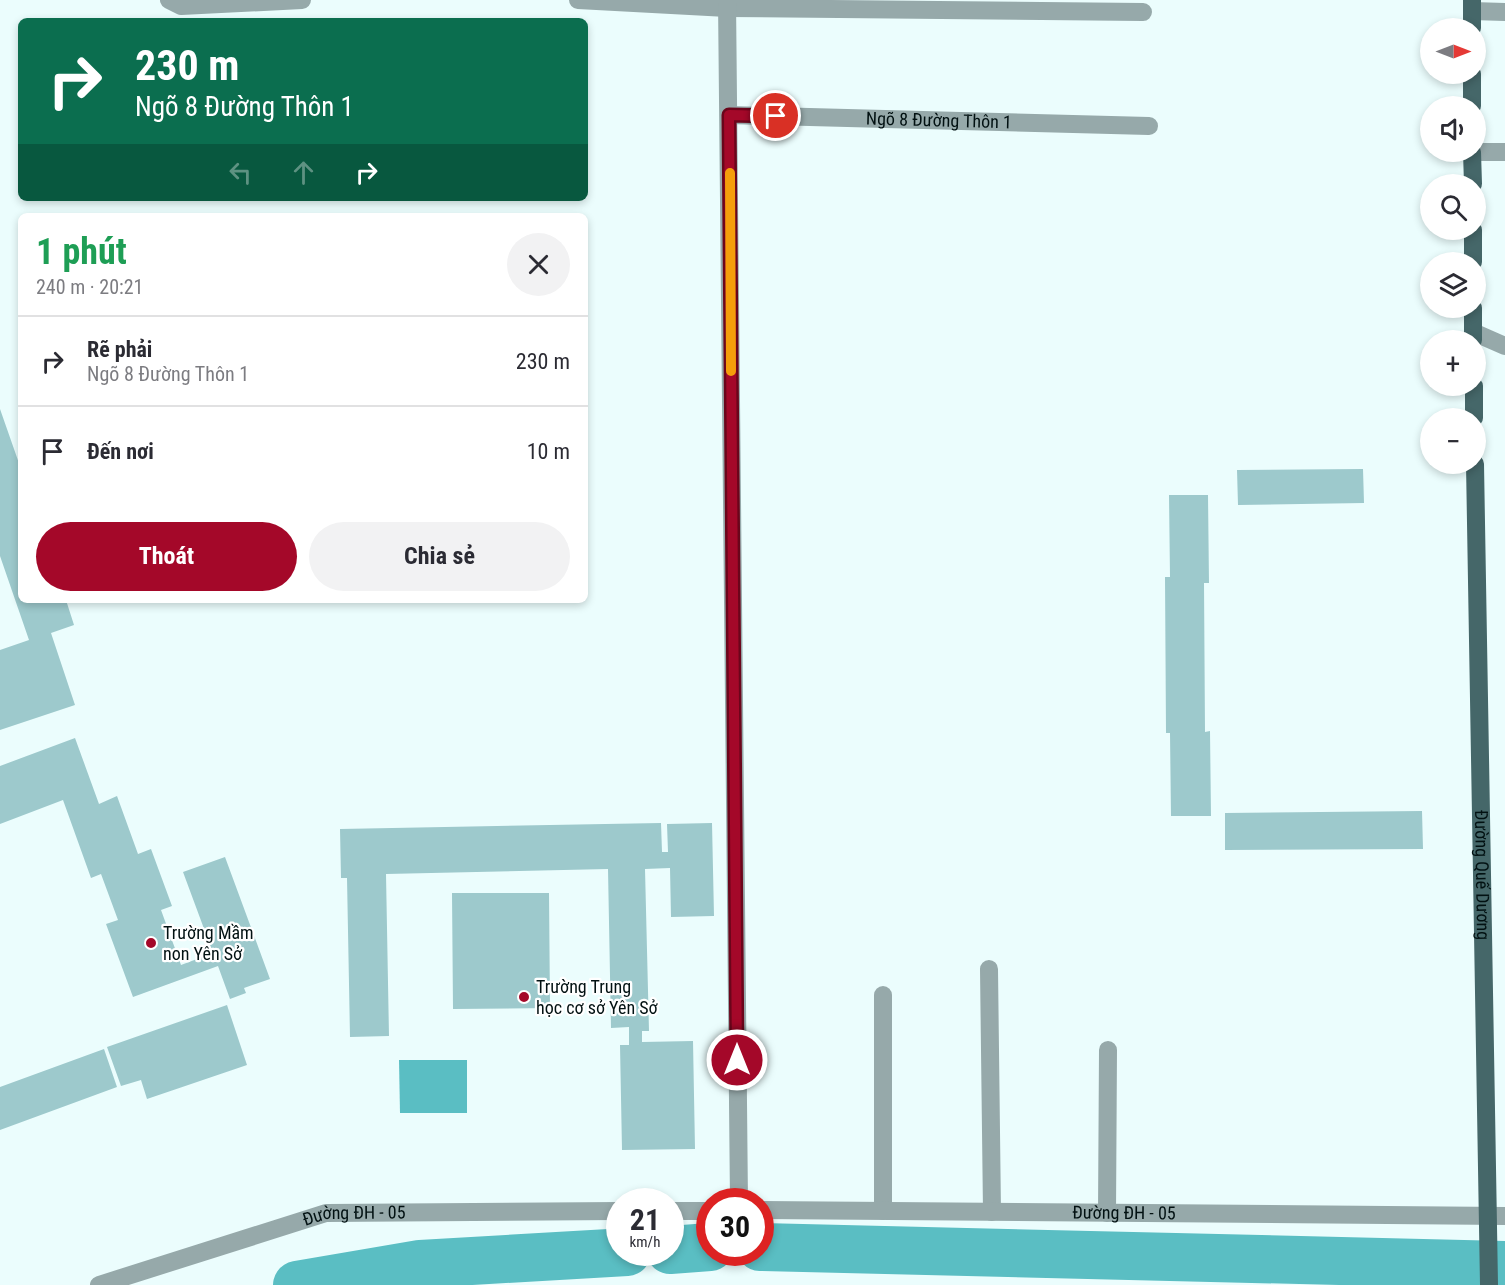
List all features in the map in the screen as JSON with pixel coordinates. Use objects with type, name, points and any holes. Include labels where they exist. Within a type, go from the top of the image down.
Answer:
[{"type":"main road","name":"Đường Quế Dương","points":[[1475,474],[1494,1221],[1489,1285]]},
{"type":"street","points":[[169,0],[181,6],[302,0]]},
{"type":"street","points":[[578,0],[1143,12]]},
{"type":"street","points":[[727,4],[739,1188]]},
{"type":"street","points":[[1472,13],[1505,12]]},
{"type":"street","name":"Ngõ 8 Đường Thôn 1","points":[[729,115],[1149,126]]},
{"type":"street","points":[[1486,152],[1505,152]]},
{"type":"street","points":[[1486,340],[1505,346]]},
{"type":"street","points":[[989,969],[992,1212]]},
{"type":"street","points":[[884,994],[884,1211]]},
{"type":"street","points":[[1107,1213],[1108,1050]]},
{"type":"street","name":"Đường ĐH - 05","points":[[774,1210],[1107,1213],[1494,1221]]},
{"type":"street","name":"Đường ĐH - 05","points":[[99,1285],[326,1213],[606,1211]]},
{"type":"water","points":[[399,1060],[467,1060],[467,1113],[400,1113]]},
{"type":"building","points":[[0,409],[18,460],[18,603],[67,603],[74,625],[51,633],[75,705],[0,730],[0,650],[29,640],[0,556]]},
{"type":"building","points":[[1363,469],[1364,503],[1238,505],[1237,470]]},
{"type":"building","points":[[1169,495],[1208,495],[1209,583],[1204,583],[1205,732],[1210,731],[1211,816],[1171,816],[1170,733],[1166,733],[1165,577],[1170,577]]},
{"type":"building","points":[[75,738],[99,804],[117,796],[138,854],[151,849],[172,906],[161,910],[181,965],[213,953],[183,872],[225,857],[270,979],[244,988],[246,993],[230,999],[218,966],[133,997],[106,924],[118,920],[101,874],[91,878],[63,800],[0,824],[0,766]]},
{"type":"building","points":[[1422,811],[1423,849],[1225,850],[1225,813]]},
{"type":"building","points":[[661,823],[662,852],[668,852],[667,824],[712,823],[714,916],[671,917],[670,868],[645,869],[649,1031],[642,1031],[642,1042],[693,1041],[695,1149],[622,1150],[620,1045],[629,1045],[629,1027],[611,1028],[608,869],[386,874],[389,1036],[350,1037],[347,878],[341,878],[340,829]]},
{"type":"building","points":[[452,893],[549,893],[550,1008],[453,1009]]},
{"type":"building","points":[[227,1005],[247,1065],[147,1099],[141,1080],[121,1086],[107,1047]]},
{"type":"building","points":[[104,1049],[117,1087],[0,1130],[0,1087]]},
{"type":"waterway","points":[[774,1247],[1505,1265]]},
{"type":"waterway","points":[[684,1249],[696,1248]]},
{"type":"waterway","points":[[297,1285],[420,1264],[606,1253]]},
{"type":"slow traffic","points":[[730,173],[731,371]]},
{"type":"place","name":"Trường Mầm non Yên Sở","points":[[151,943]]},
{"type":"place","name":"Trường Trung học cơ sở Yên Sở","points":[[524,997]]},
{"type":"route","points":[[737,1060],[729,115],[776,116]]}]
